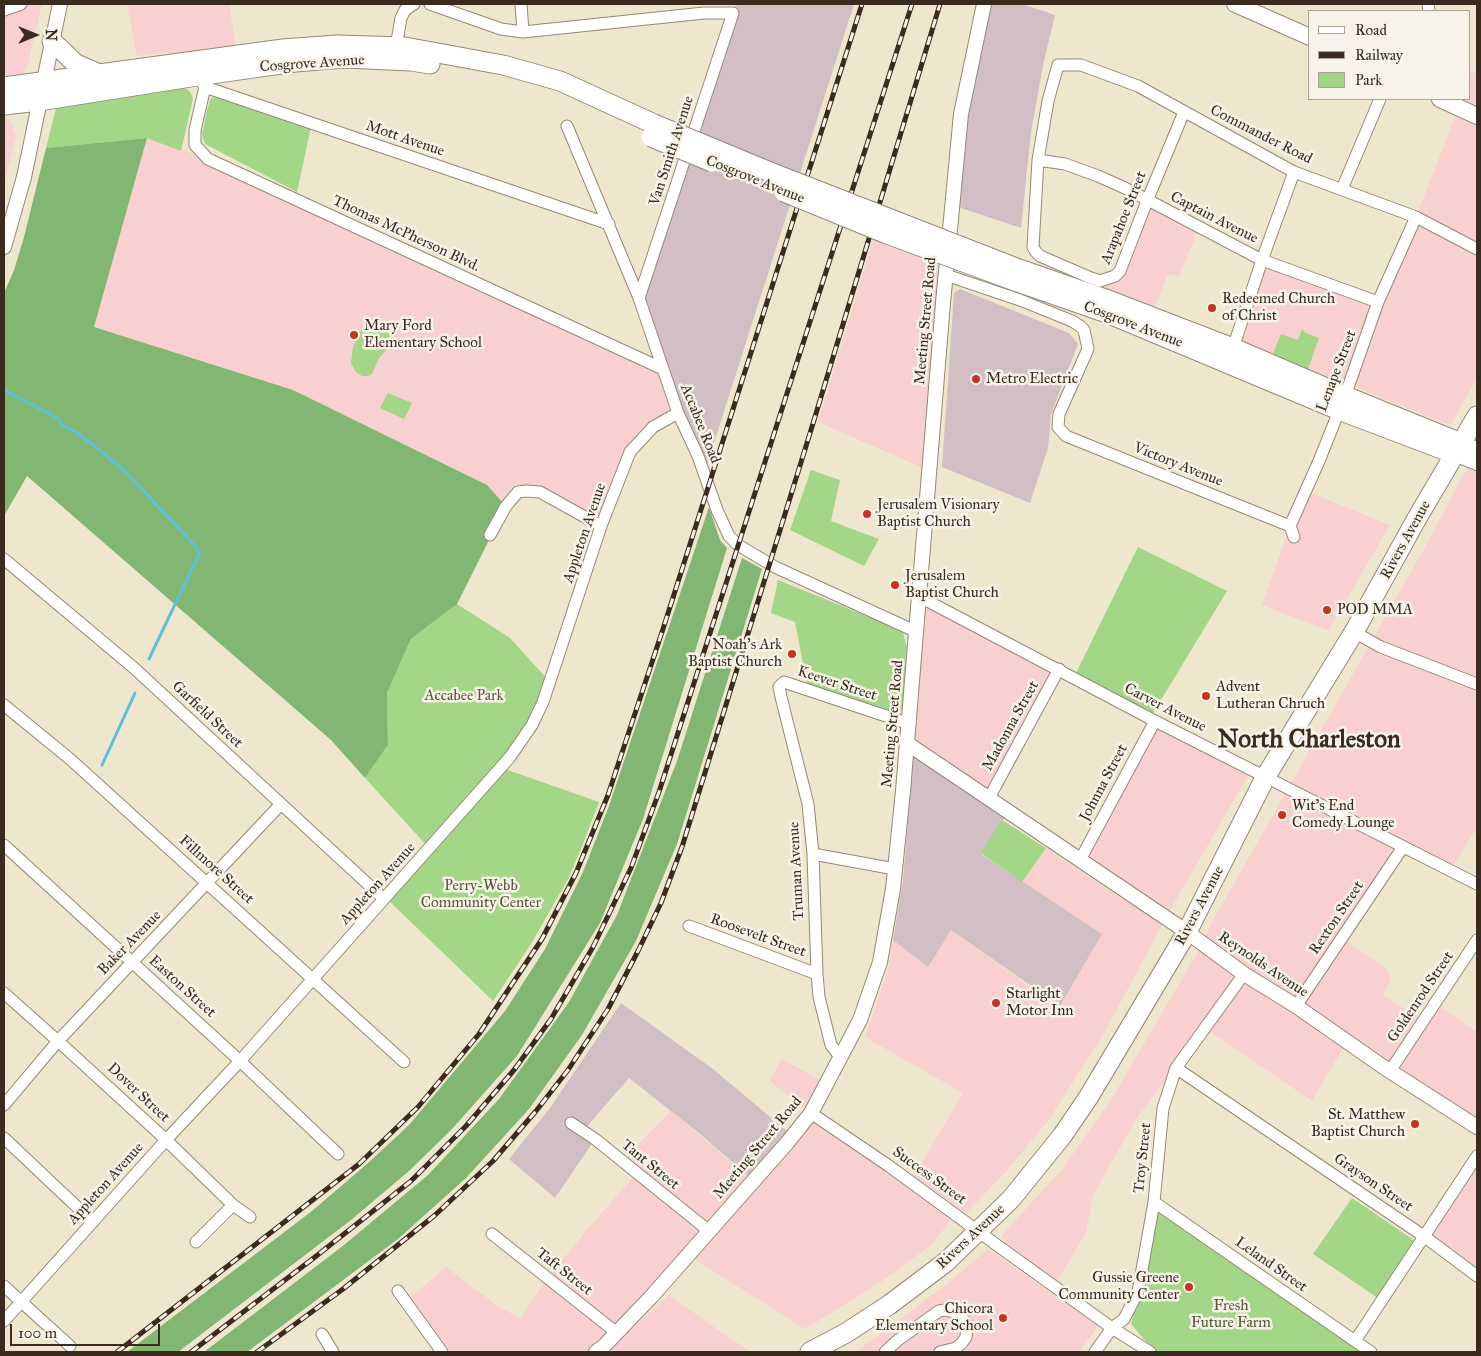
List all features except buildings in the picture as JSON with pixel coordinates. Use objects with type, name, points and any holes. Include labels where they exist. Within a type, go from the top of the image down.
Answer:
[{"type":"main road","points":[[1236,4],[1308,36]]},
{"type":"main road","points":[[52,41],[76,64],[100,74]]},
{"type":"main road","name":"Cosgrove Avenue","points":[[4,86],[283,48],[336,45],[405,47],[503,65],[560,82],[652,130]]},
{"type":"main road","name":"Cosgrove Avenue","points":[[4,104],[201,81],[294,62],[345,58],[410,61],[505,78],[559,94],[652,130],[887,234],[1017,275],[1112,301],[1233,348],[1342,403]]},
{"type":"main road","points":[[1442,100],[1477,116]]},
{"type":"main road","name":"Cosgrove Avenue","points":[[1017,275],[1108,313],[1464,449]]},
{"type":"main road","name":"Rivers Avenue","points":[[846,1333],[902,1296],[946,1262],[979,1232],[1011,1199],[1062,1136],[1088,1098],[1187,932],[1266,776],[1354,632],[1416,520],[1464,449],[1477,416]]},
{"type":"main road","points":[[810,1352],[846,1333]]},
{"type":"main road","points":[[825,1352],[846,1333]]},
{"type":"street","points":[[4,10],[21,4]]},
{"type":"street","points":[[4,247],[24,177],[60,4]]},
{"type":"street","points":[[396,47],[401,18],[405,10],[414,4]]},
{"type":"street","points":[[430,4],[501,29],[523,32],[521,4]]},
{"type":"street","name":"Meeting Street Road","points":[[596,1352],[617,1333],[709,1231],[811,1113],[860,1020],[880,962],[895,869],[910,724],[946,275],[961,114],[984,4]]},
{"type":"street","name":"Van Smith Avenue","points":[[523,32],[704,13],[733,13],[639,298]]},
{"type":"street","name":"Commander Road","points":[[1038,160],[1048,101],[1058,65],[1081,65],[1138,86],[1294,172],[1416,217],[1477,248]]},
{"type":"street","name":"Mott Avenue","points":[[201,81],[609,224]]},
{"type":"street","name":"Thomas McPherson Blvd.","points":[[201,81],[195,144],[208,159],[663,370]]},
{"type":"street","points":[[1342,189],[1380,100]]},
{"type":"street","name":"Arapahoe Street","points":[[1038,160],[1033,247],[1040,256],[1091,278],[1100,281],[1116,276],[1120,272],[1184,112]]},
{"type":"street","name":"Accabee Road","points":[[567,126],[639,298],[678,413],[698,456],[717,510],[729,536],[738,545],[775,567],[917,632]]},
{"type":"street","name":"Captain Avenue","points":[[1038,160],[1065,164],[1125,188],[1262,260],[1378,302]]},
{"type":"street","points":[[1233,348],[1294,172]]},
{"type":"street","name":"Lenape Street","points":[[1292,531],[1342,403],[1378,302],[1416,217]]},
{"type":"street","name":"Victory Avenue","points":[[946,275],[1020,300],[1072,321],[1084,330],[1088,349],[1059,414],[1058,427],[1066,436],[1292,531]]},
{"type":"street","name":"Appleton Avenue","points":[[4,1321],[166,1140],[240,1061],[510,758],[532,725],[543,702],[602,526],[630,452],[653,427],[678,413]]},
{"type":"street","name":"Cosgrove Avenue","points":[[1464,449],[1477,463]]},
{"type":"street","points":[[490,535],[506,506],[518,492],[526,491],[540,492],[602,526]]},
{"type":"street","name":"Garfield Street","points":[[4,560],[134,668],[384,899]]},
{"type":"street","name":"Carver Avenue","points":[[920,597],[1155,721],[1477,884]]},
{"type":"street","points":[[1354,632],[1381,647],[1477,684]]},
{"type":"street","name":"Madonna Street","points":[[989,798],[1059,669]]},
{"type":"street","name":"Keever Street","points":[[784,682],[910,724]]},
{"type":"street","name":"Truman Avenue","points":[[784,682],[779,687],[808,804],[813,854],[817,974],[826,1029],[831,1045],[841,1058]]},
{"type":"street","name":"Fillmore Street","points":[[4,704],[70,759],[404,1062]]},
{"type":"street","name":"Johnna Street","points":[[1080,860],[1155,721]]},
{"type":"street","name":"Reynolds Avenue","points":[[908,744],[1187,932],[1244,974],[1296,1006],[1390,1071],[1477,1127]]},
{"type":"street","name":"Baker Avenue","points":[[4,1105],[58,1040],[281,804]]},
{"type":"street","name":"Easton Street","points":[[4,844],[338,1154]]},
{"type":"street","name":"Rexton Street","points":[[1296,1006],[1403,847]]},
{"type":"street","points":[[813,854],[895,869]]},
{"type":"street","name":"Roosevelt Street","points":[[689,926],[817,974]]},
{"type":"street","name":"Goldenrod Street","points":[[1390,1071],[1477,940]]},
{"type":"street","name":"Troy Street","points":[[1095,1352],[1112,1328],[1124,1318],[1138,1292],[1154,1202],[1163,1108],[1176,1068],[1244,974]]},
{"type":"street","name":"Dover Street","points":[[4,993],[58,1040],[233,1205],[250,1217]]},
{"type":"street","name":"Grayson Street","points":[[1176,1068],[1425,1237],[1477,1276]]},
{"type":"street","name":"Success Street","points":[[811,1113],[889,1166],[1112,1328],[1150,1352]]},
{"type":"street","name":"Tant Street","points":[[571,1123],[595,1139],[709,1231]]},
{"type":"street","points":[[4,1138],[93,1222]]},
{"type":"street","points":[[1355,1341],[1477,1156]]},
{"type":"street","name":"Leland Street","points":[[1154,1202],[1371,1352]]},
{"type":"street","points":[[196,1242],[233,1205]]},
{"type":"street","name":"Taft Street","points":[[492,1234],[617,1333]]},
{"type":"street","points":[[4,1286],[70,1346]]},
{"type":"street","points":[[398,1291],[442,1352]]},
{"type":"street","points":[[885,1352],[898,1340],[939,1311],[956,1312],[965,1321],[967,1327],[966,1337],[956,1348],[940,1352]]},
{"type":"street","points":[[322,1334],[333,1352]]},
{"type":"shaded area","points":[[21,4],[42,4],[27,67],[23,74],[11,80],[4,80],[4,10]]},
{"type":"shaded area","points":[[127,4],[229,4],[236,47],[137,56]]},
{"type":"shaded area","points":[[736,4],[854,4],[704,474],[639,298]]},
{"type":"shaded area","points":[[991,4],[1022,4],[1055,15],[1043,65],[1031,132],[1021,228],[958,207],[964,138],[977,59]]},
{"type":"shaded area","points":[[1477,72],[1477,105],[1465,100],[1471,100],[1471,73]]},
{"type":"shaded area","points":[[1455,117],[1477,127],[1477,378],[1452,423],[1447,424],[1338,380],[1237,343],[1262,260],[1378,302],[1416,217]]},
{"type":"shaded area","points":[[4,118],[11,122],[16,137],[4,183]]},
{"type":"shaded area","name":"Mary Ford Elementary School","points":[[147,138],[208,159],[663,369],[678,413],[628,453],[603,522],[526,491],[506,506],[487,485],[293,390],[94,327]]},
{"type":"shaded area","points":[[1147,201],[1199,228],[1179,276],[1168,274],[1153,312],[1103,293],[1108,279],[1115,276]]},
{"type":"shaded area","points":[[874,237],[940,263],[930,471],[818,422]]},
{"type":"shaded area","points":[[960,289],[1069,333],[1078,344],[1051,414],[1048,448],[1030,503],[942,467],[954,293]]},
{"type":"shaded area","points":[[1468,469],[1477,470],[1477,827],[1450,871],[1407,849],[1342,938],[1387,969],[1391,980],[1383,995],[1423,1021],[1435,1003],[1477,1032],[1477,1127],[1347,1041],[1312,1101],[1205,1028],[1137,1118],[1093,1195],[1086,1233],[1055,1284],[1005,1243],[1002,1235],[1063,1168],[1111,1100],[1196,955],[1211,924]]},
{"type":"shaded area","points":[[1306,491],[1390,525],[1329,630],[1262,605],[1290,526]]},
{"type":"shaded area","points":[[920,597],[1059,669],[989,798],[908,744]]},
{"type":"shaded area","points":[[1155,721],[1252,769],[1173,905],[1103,1035],[1048,1121],[1002,1176],[967,1212],[963,1211],[914,1176],[963,1093],[865,1037],[888,970],[893,940],[928,966],[951,930],[1059,1008],[1102,934],[1022,882],[1046,848],[1122,899],[1126,892],[1080,860]]},
{"type":"shaded area","points":[[914,748],[1009,812],[981,854],[1102,934],[1060,1006],[951,930],[928,967],[893,940],[903,880]]},
{"type":"shaded area","points":[[621,1003],[713,1069],[793,1136],[754,1181],[699,1133],[629,1078],[583,1131],[595,1139],[555,1198],[509,1159],[550,1108]]},
{"type":"shaded area","points":[[781,1059],[827,1083],[811,1113],[954,1217],[930,1246],[882,1281],[805,1329],[688,1255],[596,1352],[442,1352],[405,1302],[446,1267],[499,1307],[520,1318],[548,1278],[636,1174],[623,1163],[671,1111],[753,1181],[811,1114],[770,1081]]},
{"type":"shaded area","points":[[1477,1156],[1477,1276],[1425,1237]]},
{"type":"shaded area","points":[[988,1249],[1098,1326],[1079,1352],[856,1352],[947,1284]]},
{"type":"shaded area","points":[[669,1295],[718,1330],[751,1352],[606,1352]]},
{"type":"green space","points":[[182,88],[187,89],[191,93],[193,99],[181,151],[147,138],[46,148],[55,112],[60,105]]},
{"type":"green space","points":[[219,97],[311,127],[297,192],[205,144],[202,134],[207,110],[211,98]]},
{"type":"green space","points":[[147,138],[94,327],[293,390],[487,485],[506,506],[457,604],[411,639],[387,693],[388,745],[365,778],[331,740],[27,476],[4,516],[4,293],[14,270],[24,237],[46,148]]},
{"type":"green space","points":[[378,324],[389,333],[390,346],[379,358],[372,374],[362,376],[356,372],[351,363],[353,347],[362,329],[368,325]]},
{"type":"green space","points":[[1302,329],[1306,333],[1319,338],[1308,369],[1272,356],[1281,334],[1298,340]]},
{"type":"green space","points":[[388,393],[412,403],[404,419],[380,408]]},
{"type":"green space","points":[[811,470],[840,480],[831,521],[879,539],[864,566],[790,530]]},
{"type":"green space","points":[[709,507],[720,540],[727,548],[643,819],[600,923],[517,1056],[452,1129],[409,1171],[351,1220],[178,1352],[127,1352],[312,1211],[367,1164],[409,1125],[505,1011],[545,949],[583,872],[609,806]]},
{"type":"green space","points":[[1138,547],[1227,591],[1150,718],[1074,677]]},
{"type":"green space","points":[[742,558],[762,569],[677,844],[636,941],[582,1035],[529,1109],[466,1178],[398,1239],[247,1352],[204,1352],[344,1245],[428,1175],[499,1099],[569,1002],[617,915],[677,761]]},
{"type":"green space","points":[[778,580],[896,628],[903,633],[909,655],[902,710],[898,713],[807,684],[795,622],[771,613]]},
{"type":"green space","points":[[457,604],[510,638],[550,682],[502,768],[599,802],[568,879],[531,944],[493,1001],[386,898],[429,848],[365,778],[388,745],[387,693],[411,639]]},
{"type":"green space","points":[[1002,820],[1046,848],[1022,882],[981,853]]},
{"type":"green space","points":[[1352,1198],[1415,1241],[1378,1298],[1313,1254]]},
{"type":"green space","name":"Fresh Future Farm","points":[[1154,1202],[1364,1347],[1361,1352],[1155,1352],[1131,1324],[1142,1279]]},
{"type":"waterway","points":[[4,390],[59,419],[62,425],[78,433],[124,470],[197,548],[199,554],[149,659]]},
{"type":"waterway","points":[[102,765],[135,693]]},
{"type":"railway","points":[[117,1352],[359,1164],[418,1107],[479,1034],[542,939],[576,873],[608,795],[663,629],[862,4]]},
{"type":"railway","points":[[191,1352],[411,1181],[466,1126],[514,1070],[551,1019],[593,947],[631,868],[659,792],[912,4]]},
{"type":"railway","points":[[257,1352],[343,1289],[434,1216],[493,1161],[568,1070],[608,1009],[638,951],[661,903],[682,847],[940,4]]},
{"type":"place","name":"Redeemed Church of Christ","points":[[1212,308]]},
{"type":"place","name":"Mary Ford Elementary School","points":[[354,335]]},
{"type":"place","name":"Metro Electric","points":[[976,379]]},
{"type":"place","name":"Jerusalem Visionary Baptist Church","points":[[867,514]]},
{"type":"place","name":"Jerusalem Baptist Church","points":[[895,585]]},
{"type":"place","name":"POD MMA","points":[[1327,610]]},
{"type":"place","name":"Noah's Ark Baptist Church","points":[[792,654]]},
{"type":"place","name":"Advent Lutheran Chruch","points":[[1206,696]]},
{"type":"place","name":"Wit's End Comedy Lounge","points":[[1282,815]]},
{"type":"place","name":"Starlight Motor Inn","points":[[996,1003]]},
{"type":"place","name":"St. Matthew Baptist Church","points":[[1415,1124]]},
{"type":"place","name":"Gussie Greene Community Center","points":[[1189,1287]]},
{"type":"place","name":"Chicora Elementary School","points":[[1003,1318]]},
{"type":"district","name":"North Charleston","points":[[1309,741]]},
{"type":"park label","name":"Accabee Park","points":[[464,696]]},
{"type":"park label","name":"Perry-Webb Community Center","points":[[481,894]]}]
